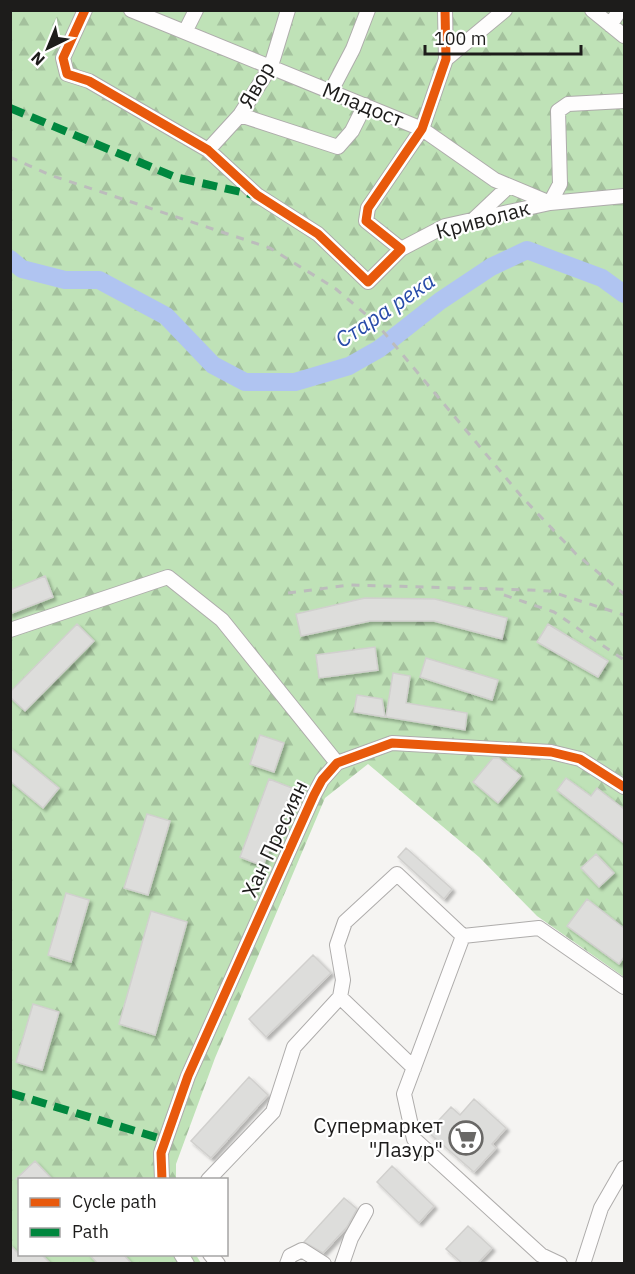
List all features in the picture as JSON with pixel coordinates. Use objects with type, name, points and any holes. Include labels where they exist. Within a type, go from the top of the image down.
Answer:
[{"type":"street","points":[[85,10],[63,58],[67,74],[89,81],[208,150],[257,195],[318,234],[368,282],[401,249],[366,221],[368,208],[422,129],[446,59],[445,10]]},
{"type":"street","name":"Младост","points":[[131,10],[422,129],[495,180],[550,203],[624,196]]},
{"type":"street","points":[[185,32],[196,10]]},
{"type":"street","name":"Явор","points":[[208,150],[240,115],[271,66],[288,10]]},
{"type":"street","points":[[331,91],[353,49],[368,10]]},
{"type":"street","points":[[446,59],[505,10]]},
{"type":"street","points":[[592,10],[624,36]]},
{"type":"street","points":[[610,25],[620,10]]},
{"type":"street","name":"Криволак","points":[[401,249],[446,226],[550,203],[560,184],[558,111],[568,104],[624,101]]},
{"type":"street","points":[[240,115],[338,147],[352,131],[365,105]]},
{"type":"street","points":[[472,221],[509,186]]},
{"type":"street","points":[[10,630],[168,577],[222,620],[337,763],[392,743],[551,752],[580,759],[624,787]]},
{"type":"street","name":"Хан Пресиян","points":[[162,1178],[161,1153],[188,1076],[314,795],[322,780],[337,763]]},
{"type":"street","points":[[209,1178],[273,1112],[294,1047],[340,997],[343,980],[337,945],[345,922],[397,874],[464,936],[539,928],[624,987]]},
{"type":"street","points":[[464,936],[404,1094],[414,1139],[541,1256],[560,1263]]},
{"type":"street","points":[[340,997],[414,1068]]},
{"type":"street","points":[[583,1263],[601,1208],[624,1168]]},
{"type":"street","points":[[348,1260],[351,1238],[366,1211]]},
{"type":"street","points":[[287,1263],[290,1256],[303,1250],[324,1263]]},
{"type":"green space","points":[[10,11],[624,11],[624,977],[537,916],[479,857],[368,764],[325,798],[215,1058],[176,1164],[176,1178],[18,1178],[18,1256],[197,1256],[201,1263],[11,1263]]},
{"type":"building","points":[[45,576],[53,597],[10,614],[10,590]]},
{"type":"building","points":[[365,598],[435,599],[507,618],[502,639],[434,621],[370,621],[301,636],[296,614]]},
{"type":"building","points":[[77,624],[94,641],[25,711],[10,697],[10,692]]},
{"type":"building","points":[[548,624],[608,661],[598,677],[537,642]]},
{"type":"building","points":[[375,647],[378,670],[319,678],[316,655]]},
{"type":"building","points":[[426,658],[498,680],[492,700],[420,677]]},
{"type":"building","points":[[393,673],[410,676],[406,703],[467,713],[465,730],[386,717]]},
{"type":"building","points":[[357,695],[382,699],[385,717],[354,712]]},
{"type":"building","points":[[260,735],[284,743],[274,772],[250,764]]},
{"type":"building","points":[[10,748],[59,788],[43,808],[10,781]]},
{"type":"building","points":[[493,758],[499,758],[521,776],[498,803],[473,782]]},
{"type":"building","points":[[566,778],[591,796],[597,788],[624,809],[624,843],[557,790]]},
{"type":"building","points":[[269,779],[292,788],[263,866],[240,857]]},
{"type":"building","points":[[147,814],[170,821],[148,895],[124,888]]},
{"type":"building","points":[[406,848],[452,889],[444,899],[398,857]]},
{"type":"building","points":[[596,854],[614,873],[599,887],[581,868]]},
{"type":"building","points":[[66,893],[89,900],[71,962],[48,955]]},
{"type":"building","points":[[587,899],[624,928],[624,957],[619,964],[567,926]]},
{"type":"building","points":[[151,911],[187,922],[155,1035],[119,1024]]},
{"type":"building","points":[[313,955],[331,973],[266,1037],[249,1019]]},
{"type":"building","points":[[33,1004],[59,1012],[42,1070],[16,1062]]},
{"type":"building","points":[[249,1077],[268,1095],[211,1158],[191,1141]]},
{"type":"building","name":"Супермаркет \"Лазур\"","points":[[474,1099],[506,1128],[492,1144],[496,1148],[474,1172],[428,1132],[451,1107],[460,1115]]},
{"type":"building","points":[[35,1161],[51,1178],[18,1178],[16,1179]]},
{"type":"building","points":[[392,1166],[434,1206],[419,1223],[377,1182]]},
{"type":"building","points":[[344,1198],[357,1209],[347,1227],[323,1253],[304,1242]]},
{"type":"building","points":[[468,1226],[492,1248],[478,1263],[462,1263],[446,1249]]},
{"type":"building","points":[[10,1245],[18,1256],[43,1256],[50,1263],[10,1263]]},
{"type":"building","points":[[91,1256],[125,1256],[131,1263],[97,1263]]},
{"type":"waterway","name":"Стара река","points":[[10,259],[22,269],[65,280],[99,280],[166,316],[213,365],[245,382],[295,382],[349,366],[379,349],[440,301],[491,267],[527,250],[602,278],[624,294]]},
{"type":"railway","points":[[10,157],[50,175],[270,248],[336,289],[376,323],[522,497],[576,554],[624,594]]},
{"type":"railway","points":[[288,593],[350,585],[549,591],[624,615]]},
{"type":"railway","points":[[504,595],[554,612],[624,660]]},
{"type":"marked path","points":[[10,108],[175,177],[254,195]]},
{"type":"marked path","points":[[10,1093],[165,1140]]},
{"type":"cycle path","points":[[85,10],[63,58],[67,74],[89,81],[208,150],[257,195],[318,234],[368,282],[401,249],[366,221],[368,208],[422,129],[446,59],[445,10]]},
{"type":"cycle path","points":[[162,1178],[161,1153],[188,1076],[314,795],[322,780],[337,763],[392,743],[551,752],[580,759],[624,787]]},
{"type":"place","name":"Супермаркет \"Лазур\"","points":[[466,1138]]}]
